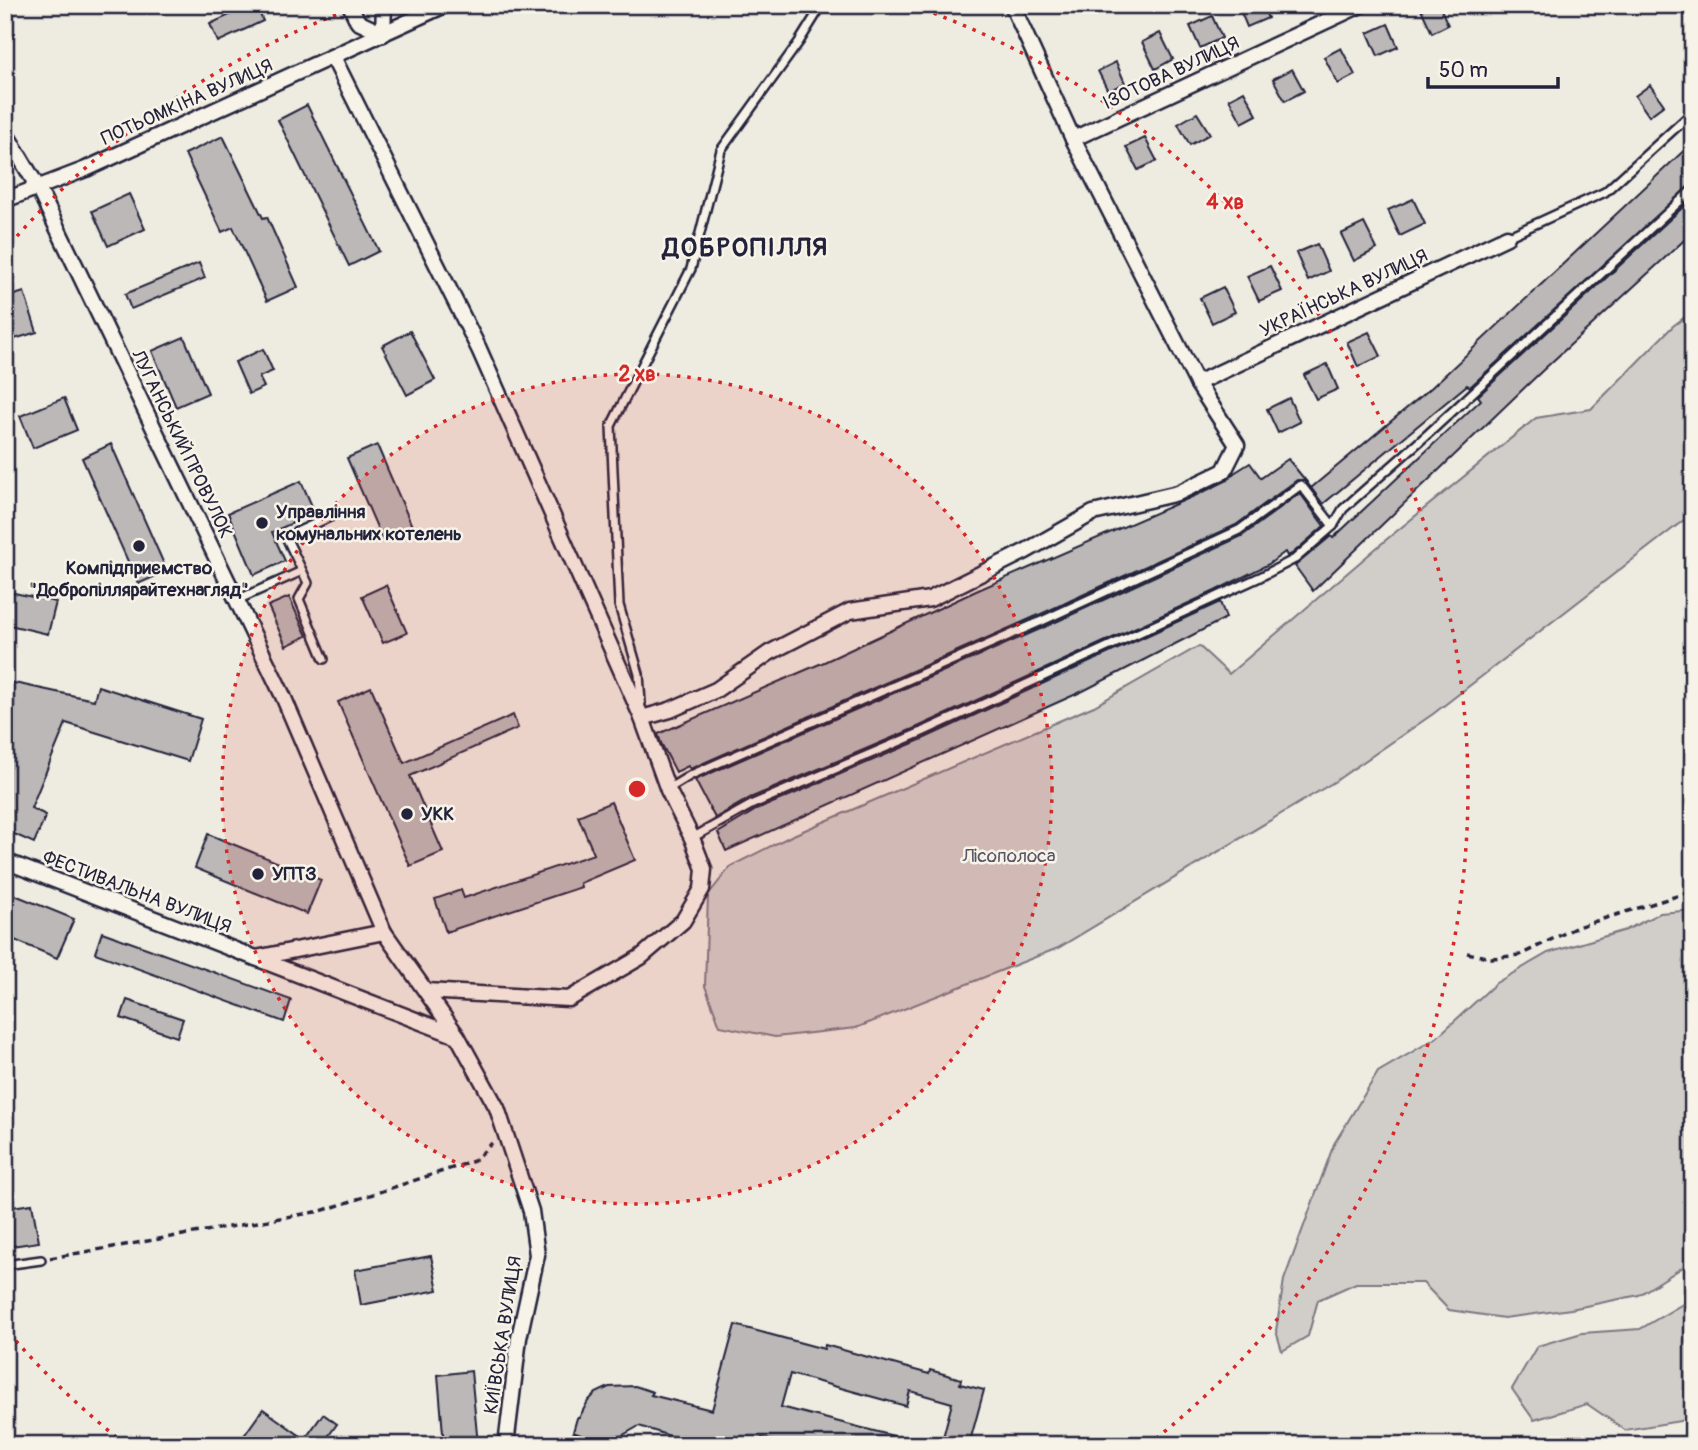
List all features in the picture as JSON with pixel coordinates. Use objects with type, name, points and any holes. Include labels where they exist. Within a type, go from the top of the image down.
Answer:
[{"type":"street","points":[[350,5],[358,22],[383,34],[384,5]]},
{"type":"street","name":"ПОТЬОМКІНА ВУЛИЦЯ","points":[[5,200],[86,169],[445,5]]},
{"type":"street","points":[[642,718],[670,710],[716,690],[769,653],[850,611],[930,599],[1026,551],[1093,513],[1178,493],[1224,471],[1237,445],[1197,383],[1073,139],[1012,5]]},
{"type":"street","name":"ІЗОТОВА ВУЛИЦЯ","points":[[1073,139],[1361,5]]},
{"type":"street","points":[[333,57],[479,349],[642,718],[668,790],[704,869],[702,890],[683,921],[640,957],[569,999],[426,991]]},
{"type":"street","name":"ЛУГАНСЬКИЙ ПРОВУЛОК","points":[[5,132],[37,186],[283,696],[384,932]]},
{"type":"street","name":"УКРАЇНСЬКА ВУЛИЦЯ","points":[[1197,383],[1507,237]]},
{"type":"street","name":"ФЕСТИВАЛЬНА ВУЛИЦЯ","points":[[5,861],[458,1037]]},
{"type":"street","points":[[256,958],[384,932],[458,1037]]},
{"type":"street","name":"КИЇВСЬКА ВУЛИЦЯ","points":[[458,1037],[497,1108],[531,1211],[537,1255],[519,1338],[506,1445]]},
{"type":"lane","points":[[642,718],[639,674],[619,605],[611,426],[691,269],[721,150],[800,42],[822,5]]},
{"type":"lane","points":[[1507,237],[1605,192],[1693,112]]},
{"type":"lane","points":[[692,838],[753,804],[922,732],[1294,559],[1333,526],[1343,509],[1429,433],[1693,188]]},
{"type":"lane","points":[[668,790],[691,775],[1044,620],[1239,530],[1301,485],[1333,526]]},
{"type":"lane","points":[[324,659],[299,599],[308,583],[286,537],[332,516]]},
{"type":"lane","points":[[236,600],[302,571]]},
{"type":"lane","points":[[5,1265],[41,1259]]},
{"type":"path","points":[[1468,953],[1492,958],[1520,954],[1577,927],[1693,891]]},
{"type":"path","points":[[41,1259],[321,1211],[474,1161],[504,1130]]},
{"type":"green space","name":"Лісополоса","points":[[1693,311],[1693,513],[1433,714],[1334,782],[1058,948],[856,1028],[775,1037],[720,1026],[705,986],[708,895],[731,866],[791,836],[1094,706],[1199,646],[1229,674],[1387,539],[1536,418],[1591,409],[1673,326]]},
{"type":"green space","points":[[1693,910],[1693,1253],[1683,1267],[1639,1295],[1571,1309],[1504,1318],[1449,1310],[1423,1283],[1356,1283],[1318,1300],[1308,1336],[1282,1351],[1276,1331],[1284,1280],[1334,1144],[1378,1072],[1436,1038],[1496,983],[1548,953],[1626,930],[1660,913]]},
{"type":"green space","points":[[1693,1298],[1693,1419],[1625,1430],[1587,1404],[1534,1420],[1512,1389],[1537,1346],[1582,1333],[1640,1329]]},
{"type":"building","points":[[256,5],[263,21],[218,42],[210,24]]},
{"type":"building","points":[[1238,5],[1262,5],[1268,18],[1247,27]]},
{"type":"building","points":[[1429,5],[1439,5],[1448,25],[1432,33],[1421,9]]},
{"type":"building","points":[[1212,16],[1222,38],[1200,48],[1190,26]]},
{"type":"building","points":[[1388,24],[1398,47],[1378,56],[1368,33]]},
{"type":"building","points":[[1160,33],[1173,59],[1155,69],[1142,42]]},
{"type":"building","points":[[1341,48],[1355,75],[1338,84],[1324,57]]},
{"type":"building","points":[[1116,62],[1125,83],[1108,91],[1098,71]]},
{"type":"building","points":[[1292,69],[1304,91],[1285,101],[1273,79]]},
{"type":"building","points":[[1650,85],[1664,105],[1649,116],[1635,96]]},
{"type":"building","points":[[1244,91],[1257,115],[1242,123],[1229,99]]},
{"type":"building","points":[[307,105],[379,251],[349,266],[278,120]]},
{"type":"building","points":[[1197,113],[1210,134],[1190,145],[1178,124]]},
{"type":"building","points":[[223,136],[263,218],[267,217],[298,287],[267,301],[233,227],[222,232],[185,154]]},
{"type":"building","points":[[1145,138],[1157,161],[1138,170],[1126,147]]},
{"type":"building","points":[[1693,142],[1693,183],[1470,387],[1467,385],[1323,504],[1311,488],[1432,387]]},
{"type":"building","points":[[129,194],[145,229],[108,246],[92,211]]},
{"type":"building","points":[[1693,198],[1693,232],[1542,371],[1313,591],[1295,566],[1331,536],[1333,538],[1481,400],[1478,396]]},
{"type":"building","points":[[1413,199],[1425,224],[1400,236],[1388,210]]},
{"type":"building","points":[[1364,223],[1377,249],[1354,261],[1341,234]]},
{"type":"building","points":[[1317,244],[1329,271],[1308,281],[1296,253]]},
{"type":"building","points":[[199,263],[205,278],[131,309],[125,294]]},
{"type":"building","points":[[1270,266],[1282,291],[1259,301],[1247,276]]},
{"type":"building","points":[[1223,287],[1235,312],[1212,323],[1200,298]]},
{"type":"building","points":[[24,292],[37,332],[5,342],[5,298]]},
{"type":"building","points":[[410,331],[435,380],[407,395],[382,346]]},
{"type":"building","points":[[1369,332],[1381,356],[1358,367],[1347,342]]},
{"type":"building","points":[[184,337],[208,393],[176,407],[152,351]]},
{"type":"building","points":[[263,349],[273,371],[259,377],[264,387],[249,394],[235,362]]},
{"type":"building","points":[[1327,364],[1338,389],[1316,399],[1304,375]]},
{"type":"building","points":[[64,398],[77,430],[33,448],[20,416]]},
{"type":"building","points":[[1289,398],[1300,422],[1278,433],[1267,409]]},
{"type":"building","points":[[111,444],[167,571],[138,584],[82,458]]},
{"type":"building","points":[[377,445],[412,526],[382,539],[347,458]]},
{"type":"building","points":[[1288,459],[1306,481],[1297,480],[1236,525],[1041,614],[690,769],[688,766],[676,772],[661,743],[658,734],[1201,493],[1228,480],[1250,463],[1261,478]]},
{"type":"building","name":"Управління комунальних котелень","points":[[301,481],[315,513],[272,532],[285,561],[254,575],[228,513]]},
{"type":"building","points":[[1300,493],[1324,526],[1292,554],[1287,556],[1285,552],[1269,564],[1215,591],[920,726],[750,798],[715,818],[695,780],[1047,626],[1242,536]]},
{"type":"building","points":[[386,585],[407,633],[383,643],[362,596]]},
{"type":"building","points":[[5,591],[56,602],[48,634],[5,624]]},
{"type":"building","points":[[289,597],[307,636],[286,646],[268,606]]},
{"type":"building","points":[[1220,602],[1226,618],[1083,691],[726,851],[718,833],[756,810],[925,738]]},
{"type":"building","points":[[5,681],[94,700],[98,686],[201,719],[188,761],[66,723],[31,808],[46,815],[34,843],[5,830],[5,750],[14,729],[8,726],[11,719],[5,717]]},
{"type":"building","name":"УКК","points":[[371,687],[404,763],[513,715],[518,728],[410,776],[443,852],[410,866],[338,702]]},
{"type":"building","points":[[611,802],[635,860],[580,883],[581,887],[446,932],[435,899],[461,890],[464,898],[594,854],[578,816]]},
{"type":"building","name":"УПТЗ","points":[[208,834],[321,880],[307,914],[195,868]]},
{"type":"building","points":[[5,891],[74,919],[57,958],[5,936]]},
{"type":"building","points":[[102,932],[291,1000],[284,1022],[95,953]]},
{"type":"building","points":[[127,1000],[183,1019],[177,1037],[121,1018]]},
{"type":"building","points":[[32,1204],[39,1242],[5,1247],[5,1208]]},
{"type":"building","points":[[431,1256],[438,1290],[361,1305],[355,1270]]},
{"type":"building","points":[[735,1325],[824,1349],[825,1345],[929,1374],[930,1370],[961,1379],[960,1384],[984,1390],[969,1445],[941,1445],[952,1403],[910,1391],[906,1406],[790,1374],[781,1407],[909,1440],[908,1445],[788,1445],[762,1438],[761,1445],[698,1445],[639,1426],[610,1445],[578,1445],[581,1435],[573,1432],[577,1418],[596,1393],[609,1387],[635,1386],[653,1392],[651,1395],[712,1410]]},
{"type":"building","points":[[471,1371],[478,1445],[444,1445],[438,1375]]},
{"type":"building","points":[[263,1409],[305,1439],[323,1414],[337,1424],[322,1445],[254,1445],[243,1437]]},
{"type":"place","name":"Управління комунальних котелень","points":[[262,523]]},
{"type":"place","name":"Компідприємство \"Добропіллярайтехнагляд\"","points":[[139,546]]},
{"type":"place","name":"УКК","points":[[407,814]]},
{"type":"place","name":"УПТЗ","points":[[258,874]]},
{"type":"district","name":"ДОБРОПІЛЛЯ","points":[[746,248]]}]
